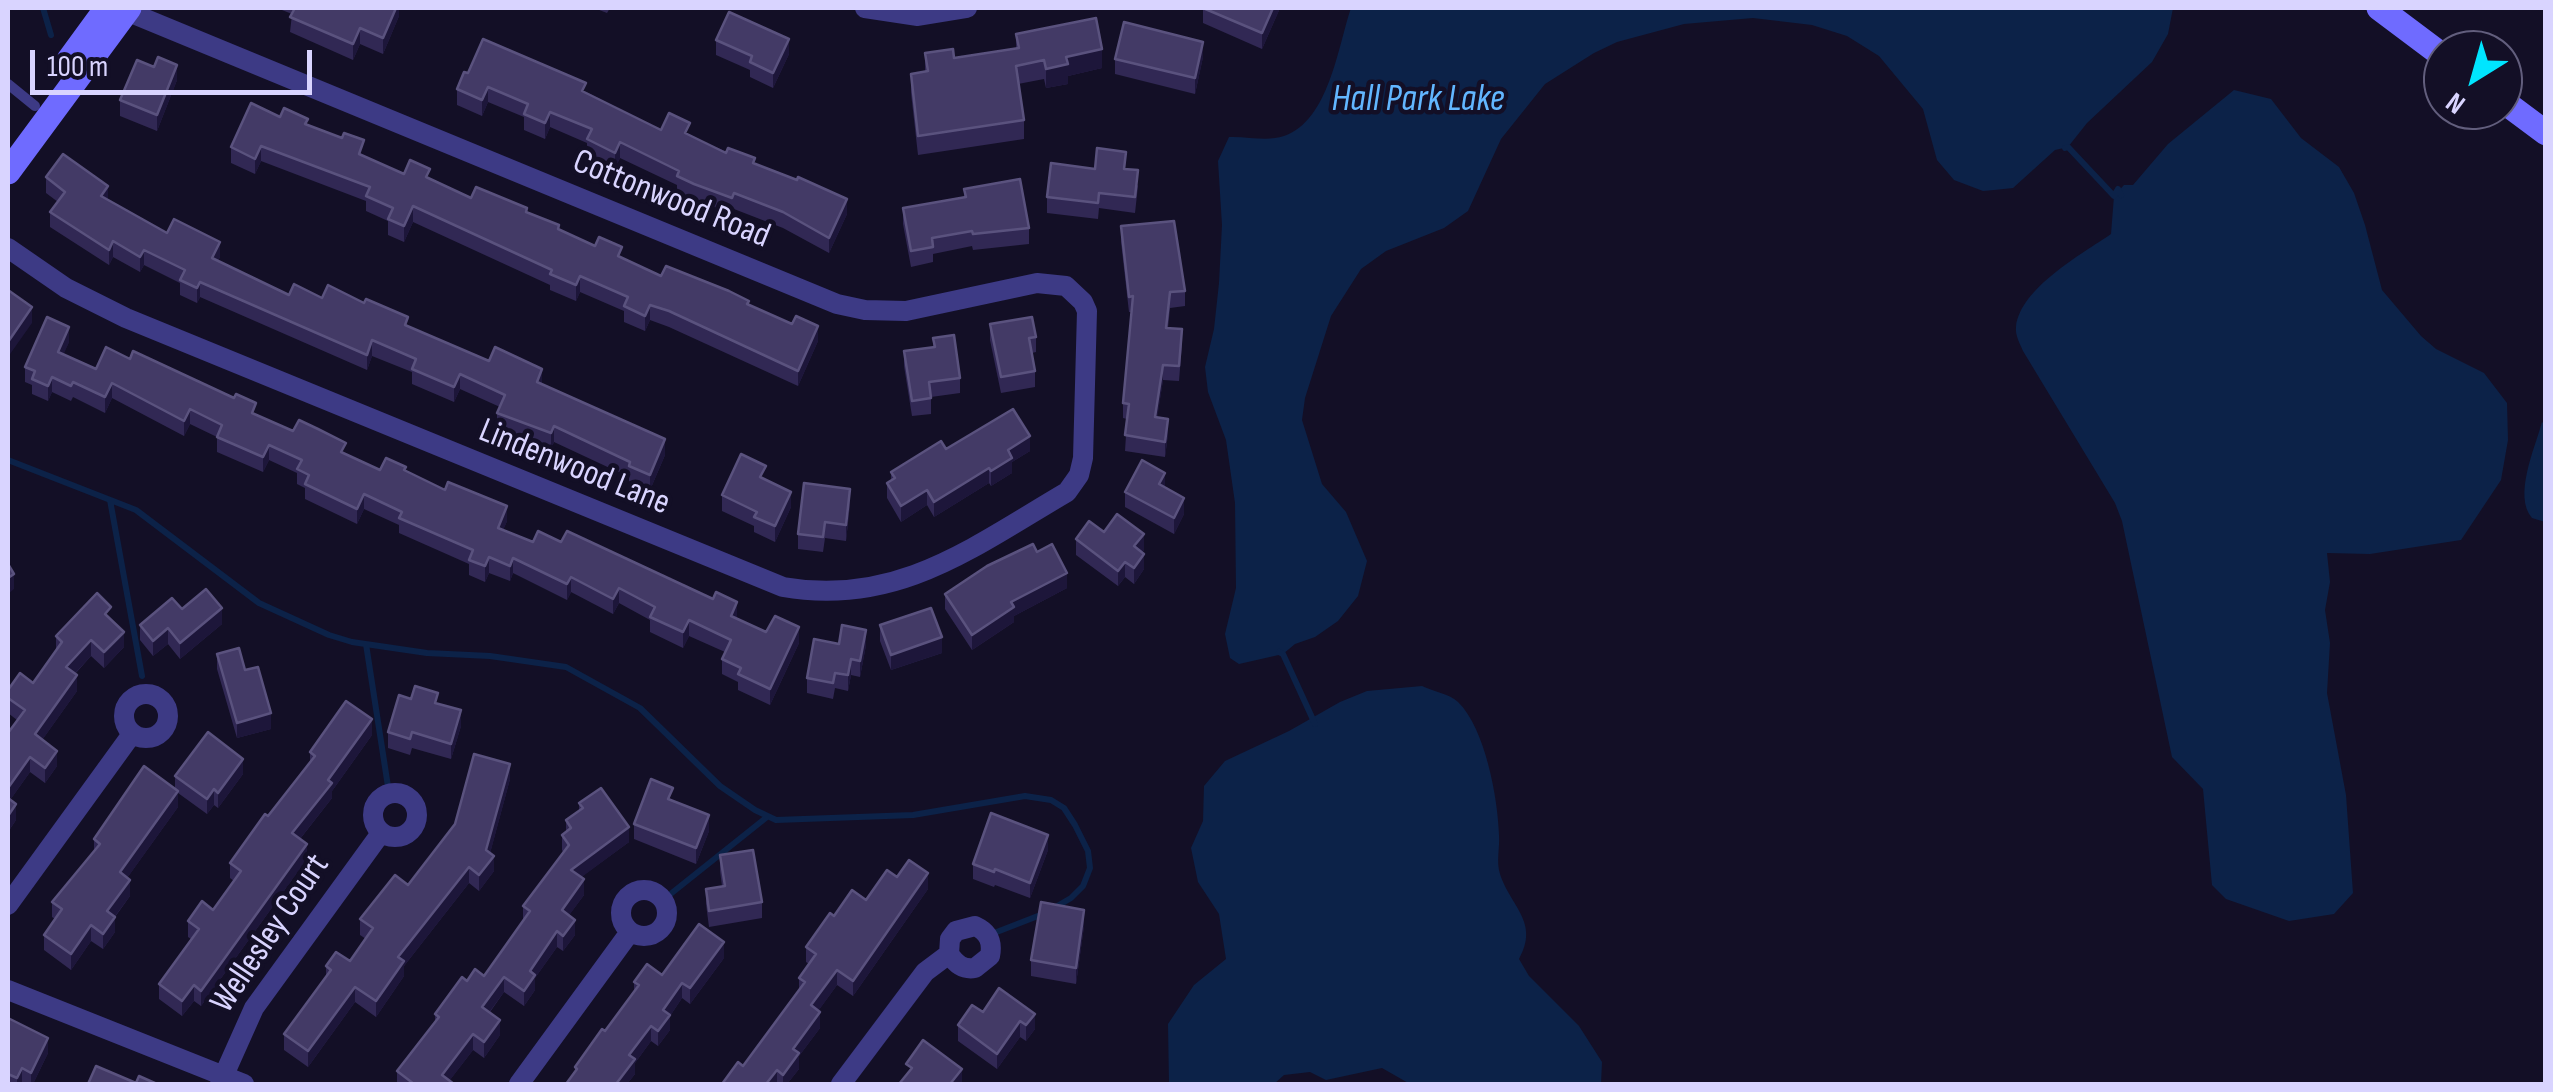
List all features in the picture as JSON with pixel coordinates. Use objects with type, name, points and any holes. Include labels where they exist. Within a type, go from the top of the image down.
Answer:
[{"type":"street","points":[[8,143],[120,8]]},
{"type":"street","points":[[8,172],[120,8]]},
{"type":"street","name":"Cottonwood Road","points":[[120,8],[837,304],[866,310],[906,311],[1037,283],[1059,283],[1076,294],[1087,311],[1084,434]]},
{"type":"street","points":[[865,8],[918,16],[967,8]]},
{"type":"street","points":[[2380,8],[2423,41]]},
{"type":"street","points":[[2523,116],[2546,134]]},
{"type":"street","name":"Lindenwood Lane","points":[[8,248],[66,288],[126,318],[783,588],[821,593],[864,591],[924,571],[1067,492],[1080,476],[1084,434]]},
{"type":"street","points":[[8,905],[132,734]]},
{"type":"street","name":"Wellesley Court","points":[[222,1080],[254,1008],[380,833]]},
{"type":"street","points":[[519,1084],[630,932]]},
{"type":"street","points":[[841,1084],[925,972],[949,954]]},
{"type":"street","points":[[8,990],[222,1080],[244,1084]]},
{"type":"lane","points":[[8,84],[35,106]]},
{"type":"water","name":"Hall Park Lake","points":[[1351,8],[2173,8],[2168,34],[2152,62],[2087,123],[2068,147],[2055,150],[2013,188],[1983,191],[1954,180],[1937,160],[1923,109],[1879,56],[1847,36],[1812,25],[1753,18],[1684,24],[1617,42],[1545,84],[1501,139],[1468,211],[1444,228],[1386,251],[1361,269],[1331,316],[1305,398],[1302,420],[1322,484],[1346,512],[1367,561],[1358,596],[1338,621],[1315,637],[1295,644],[1283,654],[1239,664],[1230,658],[1225,634],[1236,588],[1235,503],[1226,440],[1208,392],[1205,367],[1219,283],[1222,225],[1218,161],[1229,137],[1277,138],[1299,128],[1312,115],[1330,81]]},
{"type":"water","points":[[2234,90],[2271,99],[2301,138],[2339,167],[2354,193],[2382,290],[2421,336],[2436,349],[2484,373],[2507,403],[2508,440],[2501,480],[2461,540],[2370,554],[2327,553],[2327,693],[2346,795],[2353,893],[2334,914],[2289,921],[2226,899],[2212,885],[2203,789],[2172,757],[2122,521],[2115,503],[2023,351],[2016,330],[2020,313],[2040,286],[2111,234],[2114,196],[2124,185],[2133,185],[2168,144]]},
{"type":"water","points":[[2542,422],[2546,426],[2545,522],[2532,518],[2525,497],[2527,472]]},
{"type":"water","points":[[1422,686],[1455,699],[1476,729],[1496,802],[1500,874],[1525,924],[1525,946],[1519,959],[1529,976],[1579,1026],[1602,1062],[1601,1084],[1410,1084],[1382,1068],[1326,1080],[1310,1072],[1284,1075],[1274,1084],[1169,1084],[1168,1024],[1194,985],[1226,959],[1219,914],[1198,882],[1191,848],[1203,821],[1204,786],[1225,761],[1340,702],[1367,691]]},
{"type":"building","points":[[295,8],[396,8],[383,38],[360,28],[353,44],[290,17]]},
{"type":"building","points":[[1203,8],[1273,8],[1262,33]]},
{"type":"building","points":[[729,12],[789,39],[773,73],[750,62],[752,56],[716,40]]},
{"type":"building","points":[[1096,18],[1102,49],[1066,57],[1068,64],[1046,69],[1044,60],[1016,66],[1024,120],[918,136],[911,74],[928,71],[925,53],[953,49],[954,58],[1019,48],[1016,34]]},
{"type":"building","points":[[1124,22],[1203,42],[1195,78],[1115,59]]},
{"type":"building","points":[[483,39],[586,83],[582,91],[661,130],[669,113],[690,123],[685,133],[726,153],[728,148],[755,158],[753,163],[797,180],[798,177],[847,199],[829,238],[783,212],[734,193],[732,198],[694,184],[677,176],[679,171],[620,142],[615,153],[587,139],[592,129],[550,112],[545,123],[524,114],[528,104],[488,87],[482,100],[457,89]]},
{"type":"building","points":[[158,57],[177,65],[157,115],[120,100],[137,60],[154,67]]},
{"type":"building","points":[[251,103],[280,117],[284,108],[308,119],[305,124],[342,138],[344,133],[364,140],[359,154],[404,174],[410,160],[430,169],[426,177],[471,198],[476,187],[527,208],[526,212],[595,246],[599,237],[622,247],[618,256],[661,276],[666,266],[729,291],[749,301],[747,304],[792,324],[796,316],[818,326],[798,371],[669,311],[650,305],[645,316],[624,306],[628,297],[580,276],[576,285],[550,274],[552,270],[413,206],[404,226],[388,219],[393,208],[366,196],[370,187],[261,146],[255,159],[231,147]]},
{"type":"building","points":[[1097,148],[1126,152],[1124,169],[1138,170],[1135,197],[1099,193],[1098,203],[1047,197],[1051,163],[1095,169]]},
{"type":"building","points":[[63,154],[108,186],[101,196],[167,233],[174,219],[220,242],[212,258],[289,295],[294,284],[322,298],[328,285],[364,303],[366,299],[408,317],[405,325],[489,361],[495,347],[542,369],[537,382],[665,439],[650,475],[554,426],[551,433],[497,413],[505,395],[460,374],[454,387],[412,369],[416,359],[372,340],[367,355],[200,282],[197,288],[180,280],[185,270],[144,250],[140,257],[113,241],[109,250],[50,212],[65,192],[46,177]]},
{"type":"building","points":[[1020,179],[1029,228],[932,238],[933,247],[911,251],[903,208],[966,197],[964,189]]},
{"type":"building","points":[[1174,221],[1185,291],[1170,292],[1166,328],[1182,329],[1179,366],[1163,365],[1155,417],[1168,419],[1165,442],[1125,435],[1129,404],[1123,403],[1133,296],[1129,297],[1121,226]]},
{"type":"building","points":[[8,290],[32,307],[8,342]]},
{"type":"building","points":[[47,317],[69,327],[58,352],[96,369],[106,347],[130,359],[133,351],[234,398],[236,394],[256,403],[252,413],[293,431],[299,420],[318,429],[346,443],[341,452],[380,470],[386,458],[445,490],[448,482],[507,506],[498,528],[533,542],[538,531],[561,542],[567,531],[713,599],[716,592],[737,602],[731,616],[766,632],[775,616],[799,627],[770,689],[738,674],[741,668],[722,659],[731,640],[689,620],[683,632],[650,617],[655,607],[619,588],[613,599],[571,577],[567,584],[513,558],[510,566],[489,557],[485,566],[469,560],[473,550],[399,518],[402,512],[364,494],[357,509],[305,484],[309,475],[297,469],[302,460],[269,445],[263,457],[217,437],[222,425],[190,409],[184,421],[112,383],[105,397],[73,382],[71,386],[52,377],[48,386],[32,379],[35,371],[25,367]]},
{"type":"building","points":[[1032,317],[1036,337],[1029,338],[1035,371],[1001,377],[990,324]]},
{"type":"building","points":[[954,335],[960,378],[929,382],[931,398],[912,401],[904,351],[935,347],[933,338]]},
{"type":"building","points":[[1013,409],[1030,436],[1008,450],[1012,458],[934,502],[927,490],[901,506],[887,483],[895,478],[891,472],[941,441],[946,449]]},
{"type":"building","points":[[741,454],[766,466],[760,477],[791,492],[775,526],[722,495]]},
{"type":"building","points":[[1142,460],[1165,473],[1159,484],[1184,498],[1174,518],[1125,492]]},
{"type":"building","points":[[804,483],[850,489],[846,525],[825,522],[823,537],[798,534]]},
{"type":"building","points":[[1117,514],[1144,534],[1134,546],[1144,554],[1134,568],[1125,562],[1118,571],[1076,539],[1089,521],[1104,532]]},
{"type":"building","points":[[1033,544],[1037,552],[1052,544],[1067,573],[1011,602],[1014,607],[972,635],[945,594],[987,566]]},
{"type":"building","points":[[206,589],[222,608],[180,643],[168,628],[153,641],[140,625],[172,598],[182,609]]},
{"type":"building","points":[[97,593],[111,607],[105,614],[124,632],[104,652],[91,640],[66,667],[77,675],[35,734],[57,751],[45,768],[30,757],[8,788],[8,733],[25,710],[8,698],[8,690],[20,673],[33,683],[62,642],[56,636]]},
{"type":"building","points":[[931,608],[942,637],[891,655],[880,625]]},
{"type":"building","points":[[842,625],[866,630],[860,661],[851,659],[848,675],[835,673],[833,683],[807,678],[814,639],[839,644]]},
{"type":"building","points":[[239,648],[245,670],[258,667],[271,713],[237,723],[217,654]]},
{"type":"building","points":[[415,686],[438,693],[435,703],[461,710],[451,744],[412,732],[410,739],[388,732],[399,695],[411,699]]},
{"type":"building","points":[[346,701],[372,719],[328,780],[332,783],[292,833],[307,844],[201,991],[194,985],[182,1001],[159,984],[199,929],[188,921],[202,901],[213,910],[241,871],[230,863],[265,814],[268,816],[315,756],[310,752]]},
{"type":"building","points":[[208,732],[243,759],[218,793],[214,789],[207,799],[175,776]]},
{"type":"building","points":[[474,754],[510,764],[486,850],[494,856],[479,875],[469,867],[398,957],[404,961],[376,1001],[355,987],[308,1051],[284,1034],[331,970],[326,966],[336,952],[350,961],[373,928],[360,919],[395,875],[408,885],[455,824]]},
{"type":"building","points":[[144,766],[178,791],[120,872],[130,880],[107,911],[115,917],[103,934],[91,925],[71,954],[44,935],[62,909],[52,902],[100,844],[94,839]]},
{"type":"building","points":[[651,779],[673,788],[668,799],[709,815],[696,848],[634,824]]},
{"type":"building","points":[[601,788],[629,827],[571,870],[584,879],[562,910],[575,920],[563,936],[557,931],[530,971],[535,975],[524,991],[504,977],[482,1007],[500,1020],[484,1042],[473,1034],[442,1075],[454,1084],[414,1084],[397,1071],[439,1017],[435,1014],[462,977],[467,981],[475,969],[484,976],[530,911],[523,906],[569,845],[562,835],[571,828],[566,820],[583,808],[579,803]]},
{"type":"building","points":[[8,798],[16,804],[8,816]]},
{"type":"building","points":[[991,813],[1048,835],[1030,883],[973,864]]},
{"type":"building","points":[[753,850],[762,902],[709,911],[706,889],[725,886],[720,855]]},
{"type":"building","points":[[909,860],[928,873],[853,981],[837,970],[811,1005],[820,1012],[793,1049],[799,1053],[783,1075],[777,1070],[766,1084],[722,1084],[738,1062],[743,1066],[805,982],[799,978],[816,954],[806,947],[830,913],[834,916],[852,890],[866,900],[887,870],[897,877]]},
{"type":"building","points":[[1041,902],[1084,910],[1076,968],[1031,960]]},
{"type":"building","points":[[699,924],[724,942],[690,988],[682,983],[663,1010],[670,1015],[658,1031],[651,1026],[629,1055],[635,1059],[616,1084],[566,1084],[602,1029],[605,1031],[639,985],[634,982],[647,964],[662,975]]},
{"type":"building","points":[[999,988],[1035,1014],[1026,1025],[1020,1021],[997,1054],[958,1025],[972,1005],[983,1012]]},
{"type":"building","points":[[8,1018],[48,1038],[31,1073],[22,1068],[17,1078],[8,1074]]},
{"type":"building","points":[[923,1040],[962,1069],[950,1084],[899,1084],[912,1068],[906,1064]]},
{"type":"building","points":[[96,1066],[136,1083],[139,1076],[157,1084],[88,1084]]},
{"type":"waterway","points":[[43,8],[51,35]]},
{"type":"waterway","points":[[2065,148],[2114,196],[2118,189],[2121,195]]},
{"type":"waterway","points":[[8,460],[136,510],[259,603],[329,635],[427,653],[490,656],[566,667],[640,708],[720,786],[776,820],[913,815],[1025,796],[1051,800],[1064,808],[1075,825],[1088,851],[1090,868],[1083,886],[1054,908]]},
{"type":"waterway","points":[[110,500],[142,676]]},
{"type":"waterway","points":[[366,644],[389,793]]},
{"type":"waterway","points":[[1279,652],[1315,724]]},
{"type":"waterway","points":[[663,900],[767,817]]},
{"type":"waterway","points":[[989,935],[1043,914]]}]
